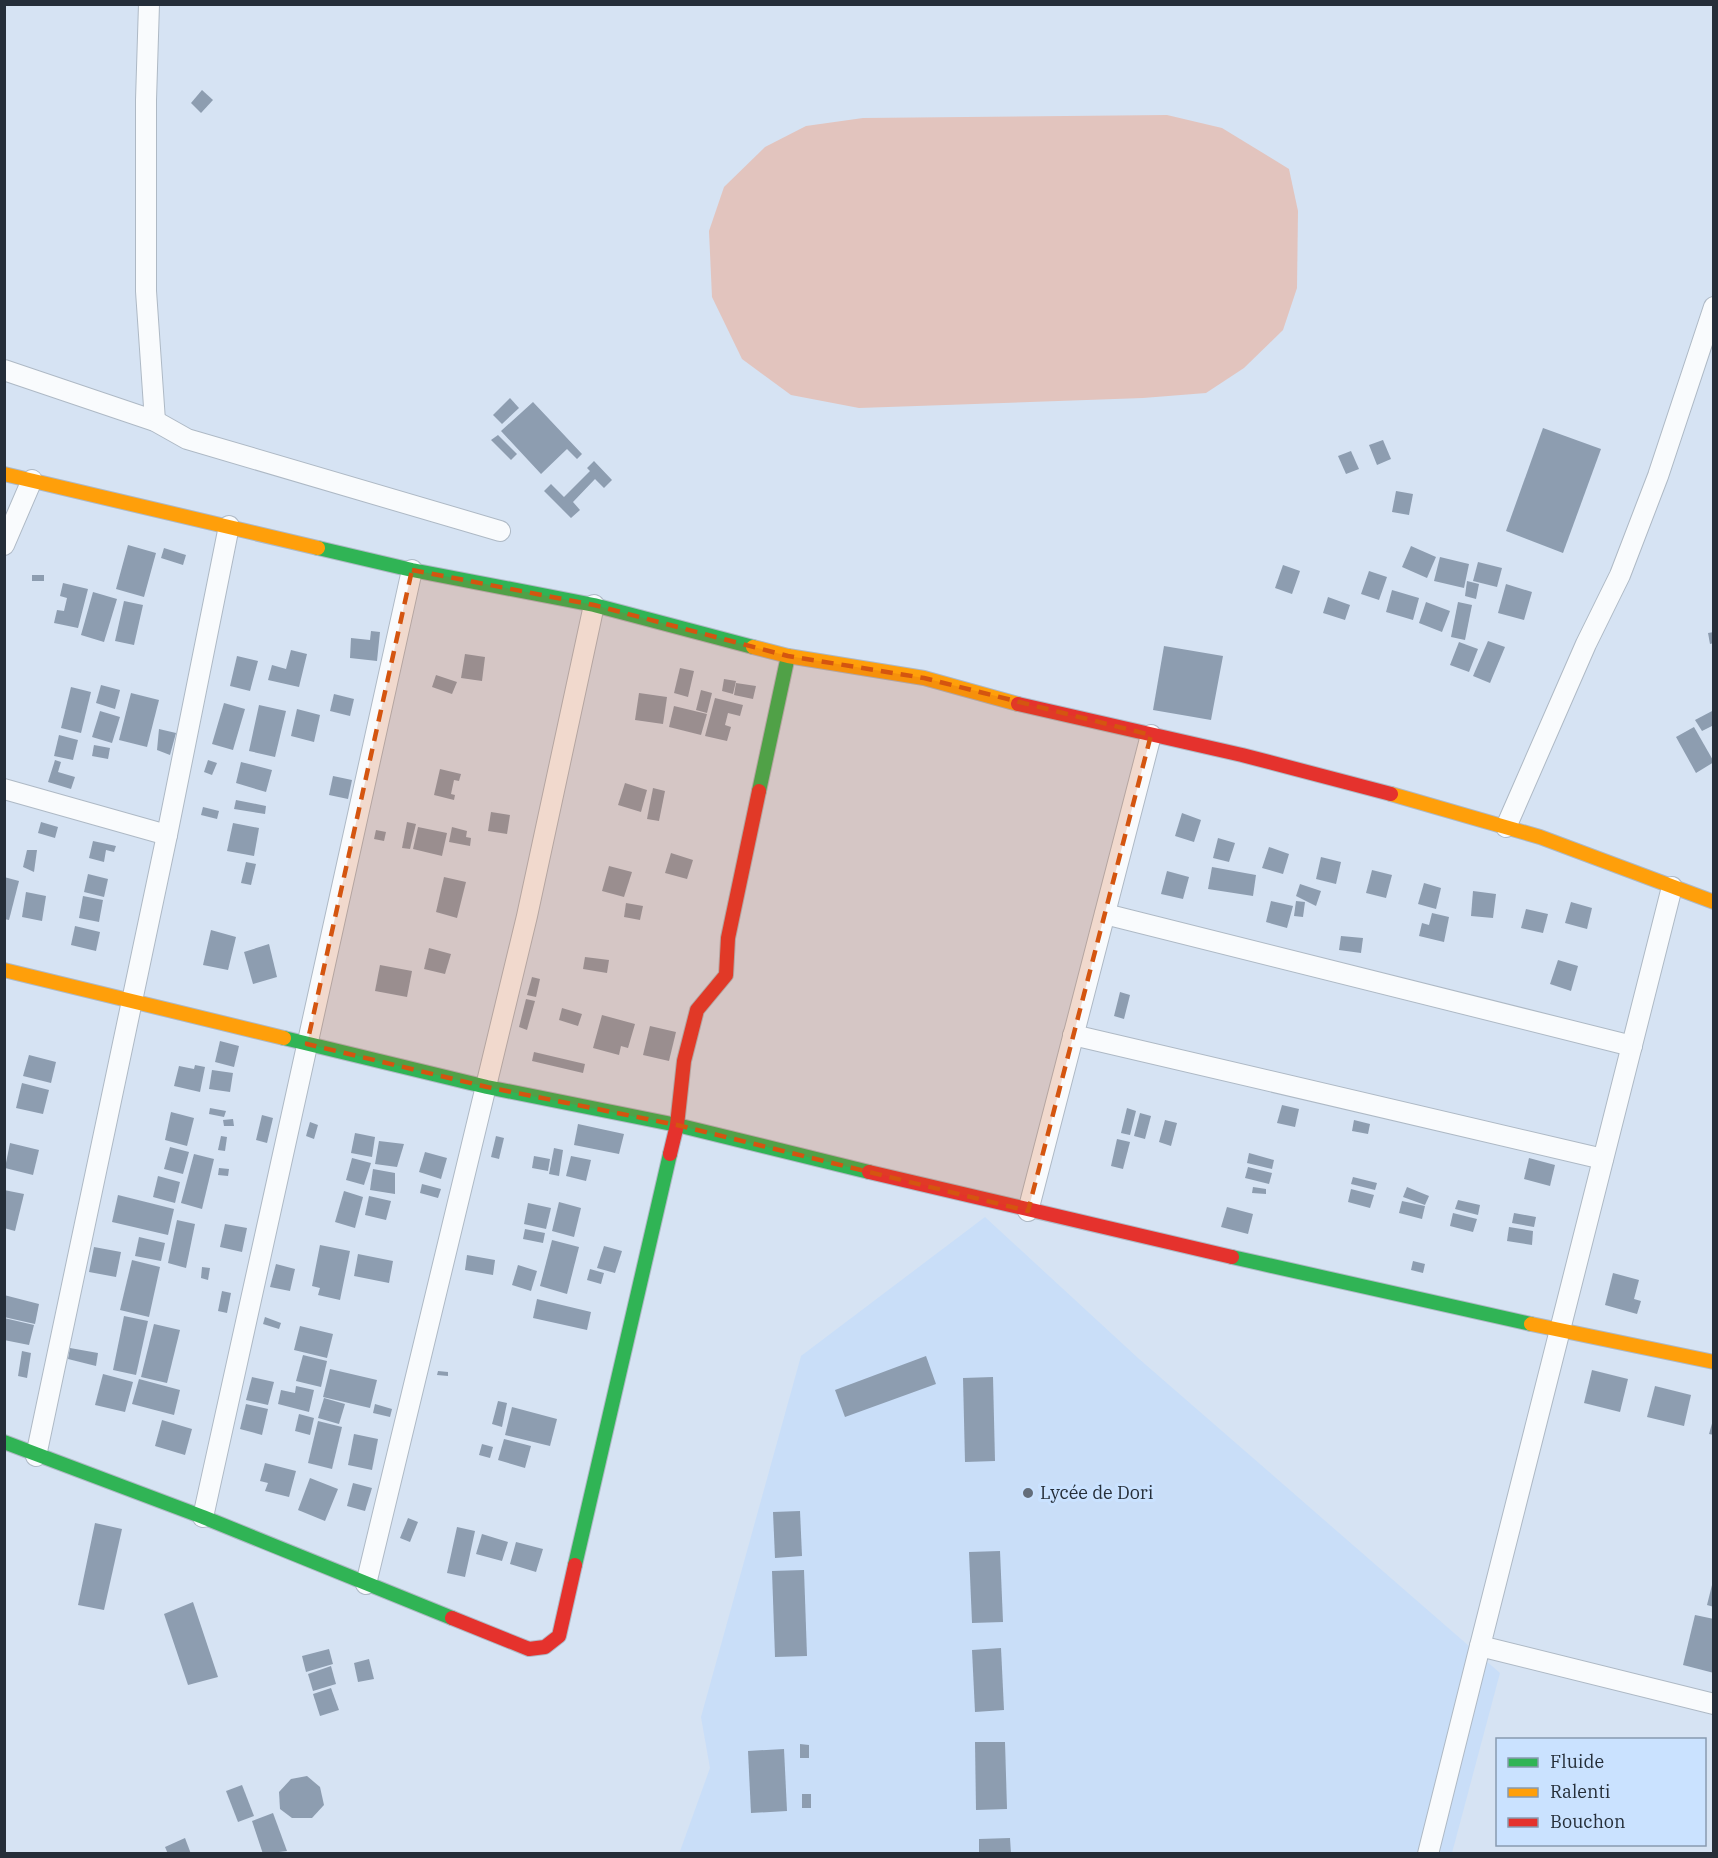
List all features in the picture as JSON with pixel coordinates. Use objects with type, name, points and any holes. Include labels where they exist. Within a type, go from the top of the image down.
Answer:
[{"type":"street","points":[[149,4],[146,100],[146,291],[155,421]]},
{"type":"street","points":[[1506,826],[1586,644],[1620,575],[1658,476],[1713,307]]},
{"type":"street","points":[[4,370],[155,421],[187,439],[501,531]]},
{"type":"street","points":[[4,474],[412,570],[594,605],[788,656],[924,678],[1053,714],[1242,755],[1506,826],[1713,902]]},
{"type":"street","points":[[4,545],[32,480]]},
{"type":"street","points":[[36,1455],[167,835],[229,526]]},
{"type":"street","points":[[203,1517],[412,570]]},
{"type":"street","points":[[366,1584],[487,1087],[594,605]]},
{"type":"street","points":[[4,1442],[203,1517],[529,1649],[545,1647],[559,1636],[677,1125],[684,1061],[697,1010],[726,975],[728,938],[788,656]]},
{"type":"street","points":[[1028,1210],[1151,735]]},
{"type":"street","points":[[4,789],[167,835]]},
{"type":"street","points":[[1428,1854],[1672,887]]},
{"type":"street","points":[[1104,914],[1632,1046]]},
{"type":"street","points":[[4,970],[487,1087],[677,1125],[1028,1210],[1560,1330],[1713,1362]]},
{"type":"street","points":[[1073,1035],[1603,1159]]},
{"type":"street","points":[[1480,1646],[1713,1704]]},
{"type":"highlighted area","points":[[412,570],[594,605],[788,656],[924,678],[1151,735],[1028,1211],[677,1125],[487,1087],[307,1044]]},
{"type":"shaded area","points":[[1167,115],[1222,128],[1289,169],[1298,211],[1297,288],[1283,330],[1244,368],[1206,393],[1143,398],[859,408],[791,395],[742,359],[712,297],[709,231],[724,187],[765,147],[806,126],[863,118]]},
{"type":"shaded area","name":"Lycée de Dori","points":[[985,1217],[1138,1358],[1500,1673],[1452,1853],[679,1854],[710,1768],[701,1717],[801,1356]]},
{"type":"building","points":[[202,90],[213,100],[201,113],[191,103]]},
{"type":"building","points":[[510,398],[519,408],[502,424],[493,415]]},
{"type":"building","points":[[533,402],[582,454],[577,459],[567,449],[541,474],[501,431]]},
{"type":"building","points":[[1543,428],[1601,449],[1563,553],[1506,531]]},
{"type":"building","points":[[498,435],[517,454],[511,460],[491,440]]},
{"type":"building","points":[[1383,440],[1391,459],[1377,465],[1369,445]]},
{"type":"building","points":[[1351,451],[1359,469],[1346,474],[1338,456]]},
{"type":"building","points":[[594,461],[612,480],[604,488],[595,479],[573,502],[580,510],[571,518],[544,491],[551,484],[564,497],[590,471],[587,468]]},
{"type":"building","points":[[1396,491],[1413,494],[1409,515],[1392,512]]},
{"type":"building","points":[[128,545],[156,553],[144,597],[116,589]]},
{"type":"building","points":[[1411,546],[1436,557],[1427,578],[1402,567]]},
{"type":"building","points":[[164,548],[186,555],[183,565],[161,558]]},
{"type":"building","points":[[1440,557],[1469,564],[1464,588],[1434,581]]},
{"type":"building","points":[[1478,562],[1502,568],[1497,587],[1473,581]]},
{"type":"building","points":[[1283,565],[1300,571],[1292,594],[1275,588]]},
{"type":"building","points":[[1369,571],[1387,577],[1379,600],[1361,594]]},
{"type":"building","points":[[32,575],[44,575],[44,581],[32,581]]},
{"type":"building","points":[[1467,581],[1479,584],[1476,599],[1465,596]]},
{"type":"building","points":[[63,583],[88,589],[78,628],[54,623],[57,610],[64,611],[67,598],[60,596]]},
{"type":"building","points":[[1506,584],[1532,592],[1524,620],[1498,613]]},
{"type":"building","points":[[1392,590],[1419,598],[1413,620],[1386,612]]},
{"type":"building","points":[[93,592],[117,599],[104,642],[81,635]]},
{"type":"building","points":[[1328,597],[1350,605],[1345,620],[1323,613]]},
{"type":"building","points":[[124,601],[143,605],[134,645],[115,641]]},
{"type":"building","points":[[1426,602],[1450,611],[1442,632],[1419,623]]},
{"type":"building","points":[[1458,602],[1472,605],[1465,640],[1451,637]]},
{"type":"building","points":[[371,631],[380,632],[377,661],[350,658],[351,638],[370,640]]},
{"type":"building","points":[[1714,632],[1714,643],[1710,644],[1708,633]]},
{"type":"building","points":[[1488,641],[1505,647],[1490,683],[1473,676]]},
{"type":"building","points":[[1459,642],[1478,649],[1469,672],[1450,665]]},
{"type":"building","points":[[1164,646],[1223,656],[1211,720],[1153,710]]},
{"type":"building","points":[[291,650],[307,654],[299,687],[268,680],[272,665],[286,669]]},
{"type":"building","points":[[465,654],[485,657],[482,681],[461,678]]},
{"type":"building","points":[[237,656],[258,661],[250,691],[230,686]]},
{"type":"building","points":[[680,668],[694,671],[688,697],[674,693]]},
{"type":"building","points":[[436,675],[457,682],[452,694],[432,687]]},
{"type":"building","points":[[724,679],[736,681],[733,694],[722,691]]},
{"type":"building","points":[[736,683],[756,686],[753,699],[734,695]]},
{"type":"building","points":[[101,685],[120,690],[115,709],[96,703]]},
{"type":"building","points":[[71,687],[91,692],[81,733],[61,728]]},
{"type":"building","points":[[701,690],[712,693],[707,713],[696,710]]},
{"type":"building","points":[[131,693],[159,700],[147,747],[119,740]]},
{"type":"building","points":[[639,693],[667,697],[663,724],[635,720]]},
{"type":"building","points":[[334,694],[354,699],[350,716],[330,711]]},
{"type":"building","points":[[715,698],[743,705],[740,716],[728,713],[725,725],[731,727],[727,741],[705,736]]},
{"type":"building","points":[[224,703],[245,709],[233,750],[212,744]]},
{"type":"building","points":[[259,705],[286,711],[275,757],[249,751]]},
{"type":"building","points":[[674,706],[707,714],[701,735],[669,727]]},
{"type":"building","points":[[297,709],[320,715],[314,742],[291,736]]},
{"type":"building","points":[[1714,710],[1714,725],[1702,731],[1695,720]]},
{"type":"building","points":[[100,711],[120,717],[112,743],[92,737]]},
{"type":"building","points":[[1694,727],[1714,762],[1696,773],[1676,737]]},
{"type":"building","points":[[159,729],[176,733],[170,755],[157,750]]},
{"type":"building","points":[[59,735],[78,740],[73,760],[54,756]]},
{"type":"building","points":[[94,745],[110,748],[108,759],[92,756]]},
{"type":"building","points":[[55,760],[61,762],[58,772],[75,777],[71,789],[48,782]]},
{"type":"building","points":[[208,760],[217,763],[212,775],[204,772]]},
{"type":"building","points":[[241,762],[272,770],[266,792],[236,783]]},
{"type":"building","points":[[440,769],[461,774],[459,781],[454,780],[451,794],[455,795],[454,800],[434,795]]},
{"type":"building","points":[[333,776],[352,780],[348,799],[329,795]]},
{"type":"building","points":[[625,783],[647,790],[641,812],[618,805]]},
{"type":"building","points":[[653,788],[665,791],[659,821],[647,819]]},
{"type":"building","points":[[236,800],[266,806],[265,814],[234,809]]},
{"type":"building","points":[[203,807],[219,811],[217,819],[201,815]]},
{"type":"building","points":[[491,812],[510,815],[507,834],[488,831]]},
{"type":"building","points":[[1182,813],[1201,820],[1194,842],[1175,836]]},
{"type":"building","points":[[41,822],[58,827],[55,838],[38,833]]},
{"type":"building","points":[[407,822],[416,824],[410,849],[402,848]]},
{"type":"building","points":[[233,823],[259,828],[254,856],[227,851]]},
{"type":"building","points":[[418,827],[447,833],[442,856],[413,849]]},
{"type":"building","points":[[452,827],[467,831],[466,837],[471,838],[470,846],[449,842]]},
{"type":"building","points":[[376,830],[386,832],[384,841],[374,839]]},
{"type":"building","points":[[1218,838],[1235,843],[1229,862],[1213,858]]},
{"type":"building","points":[[93,841],[116,846],[114,852],[106,850],[104,862],[89,858]]},
{"type":"building","points":[[1269,847],[1289,854],[1283,874],[1262,868]]},
{"type":"building","points":[[27,850],[37,850],[34,872],[23,867]]},
{"type":"building","points":[[671,853],[693,860],[687,879],[665,873]]},
{"type":"building","points":[[1321,857],[1341,862],[1336,884],[1316,879]]},
{"type":"building","points":[[246,862],[256,864],[251,885],[241,883]]},
{"type":"building","points":[[609,866],[632,872],[624,897],[602,891]]},
{"type":"building","points":[[1212,867],[1256,875],[1253,896],[1208,889]]},
{"type":"building","points":[[1372,870],[1392,875],[1386,898],[1366,893]]},
{"type":"building","points":[[1167,871],[1189,877],[1183,899],[1161,894]]},
{"type":"building","points":[[88,874],[108,879],[104,897],[84,892]]},
{"type":"building","points":[[4,877],[19,881],[9,920],[4,919]]},
{"type":"building","points":[[444,877],[466,882],[457,918],[436,912]]},
{"type":"building","points":[[1424,883],[1441,888],[1436,909],[1418,904]]},
{"type":"building","points":[[1300,884],[1321,891],[1316,906],[1296,896]]},
{"type":"building","points":[[1473,891],[1496,894],[1493,918],[1471,916]]},
{"type":"building","points":[[26,892],[46,896],[42,921],[22,917]]},
{"type":"building","points":[[83,896],[103,900],[99,922],[79,918]]},
{"type":"building","points":[[1271,901],[1293,906],[1287,928],[1266,922]]},
{"type":"building","points":[[1296,901],[1305,902],[1303,917],[1294,916]]},
{"type":"building","points":[[1571,902],[1592,908],[1587,929],[1565,923]]},
{"type":"building","points":[[626,903],[643,906],[640,920],[624,917]]},
{"type":"building","points":[[1526,909],[1548,914],[1543,933],[1521,928]]},
{"type":"building","points":[[1432,913],[1449,917],[1444,942],[1419,936],[1422,923],[1429,925]]},
{"type":"building","points":[[75,926],[100,932],[96,951],[71,945]]},
{"type":"building","points":[[211,930],[236,937],[228,970],[203,965]]},
{"type":"building","points":[[1341,936],[1363,938],[1361,953],[1339,950]]},
{"type":"building","points":[[269,944],[277,977],[253,984],[244,952]]},
{"type":"building","points":[[429,948],[451,954],[445,974],[424,969]]},
{"type":"building","points":[[585,957],[609,960],[607,973],[583,969]]},
{"type":"building","points":[[1558,960],[1578,966],[1571,991],[1550,984]]},
{"type":"building","points":[[380,965],[412,971],[407,997],[375,991]]},
{"type":"building","points":[[532,977],[540,979],[536,997],[527,995]]},
{"type":"building","points":[[1120,992],[1130,995],[1124,1019],[1114,1016]]},
{"type":"building","points":[[526,999],[535,1001],[527,1030],[519,1027]]},
{"type":"building","points":[[562,1008],[582,1014],[578,1026],[559,1020]]},
{"type":"building","points":[[602,1015],[635,1024],[628,1048],[621,1046],[619,1055],[593,1048]]},
{"type":"building","points":[[650,1026],[676,1032],[669,1061],[643,1055]]},
{"type":"building","points":[[220,1041],[239,1046],[234,1067],[215,1062]]},
{"type":"building","points":[[534,1052],[585,1064],[583,1073],[532,1061]]},
{"type":"building","points":[[29,1055],[56,1062],[51,1083],[23,1076]]},
{"type":"building","points":[[195,1065],[205,1067],[200,1092],[174,1086],[179,1066],[194,1069]]},
{"type":"building","points":[[212,1070],[233,1073],[230,1092],[209,1089]]},
{"type":"building","points":[[22,1083],[49,1090],[43,1114],[16,1108]]},
{"type":"building","points":[[1282,1105],[1299,1109],[1295,1127],[1277,1123]]},
{"type":"building","points":[[210,1108],[226,1111],[224,1117],[209,1114]]},
{"type":"building","points":[[1127,1108],[1136,1111],[1130,1135],[1121,1133]]},
{"type":"building","points":[[171,1112],[194,1118],[187,1146],[165,1140]]},
{"type":"building","points":[[1140,1113],[1151,1116],[1145,1139],[1134,1136]]},
{"type":"building","points":[[262,1115],[273,1118],[267,1143],[256,1140]]},
{"type":"building","points":[[233,1119],[234,1126],[224,1126],[223,1120]]},
{"type":"building","points":[[1165,1120],[1177,1123],[1171,1146],[1159,1142]]},
{"type":"building","points":[[1354,1120],[1370,1124],[1368,1134],[1352,1131]]},
{"type":"building","points":[[310,1122],[318,1125],[314,1139],[306,1136]]},
{"type":"building","points":[[578,1124],[624,1134],[619,1154],[574,1145]]},
{"type":"building","points":[[355,1133],[375,1137],[372,1157],[351,1153]]},
{"type":"building","points":[[221,1136],[227,1137],[225,1151],[218,1150]]},
{"type":"building","points":[[496,1136],[504,1138],[499,1159],[491,1157]]},
{"type":"building","points":[[1117,1139],[1130,1142],[1123,1169],[1111,1166]]},
{"type":"building","points":[[379,1141],[404,1144],[397,1167],[375,1164]]},
{"type":"building","points":[[10,1143],[39,1150],[33,1175],[5,1168]]},
{"type":"building","points":[[170,1147],[189,1152],[183,1174],[164,1169]]},
{"type":"building","points":[[554,1148],[563,1150],[559,1176],[549,1174]]},
{"type":"building","points":[[425,1152],[447,1158],[441,1179],[419,1172]]},
{"type":"building","points":[[1249,1153],[1274,1160],[1272,1169],[1247,1163]]},
{"type":"building","points":[[194,1154],[214,1159],[202,1209],[181,1203]]},
{"type":"building","points":[[534,1156],[550,1159],[548,1171],[532,1168]]},
{"type":"building","points":[[571,1156],[591,1160],[586,1181],[566,1176]]},
{"type":"building","points":[[352,1158],[371,1163],[364,1185],[346,1180]]},
{"type":"building","points":[[1529,1158],[1555,1165],[1550,1186],[1524,1179]]},
{"type":"building","points":[[1248,1167],[1272,1173],[1269,1184],[1245,1178]]},
{"type":"building","points":[[219,1168],[229,1169],[228,1176],[218,1175]]},
{"type":"building","points":[[373,1169],[395,1173],[395,1194],[370,1190]]},
{"type":"building","points":[[158,1176],[180,1182],[175,1203],[153,1197]]},
{"type":"building","points":[[1353,1177],[1377,1183],[1375,1190],[1351,1184]]},
{"type":"building","points":[[422,1184],[441,1189],[438,1198],[420,1193]]},
{"type":"building","points":[[1253,1187],[1266,1189],[1266,1194],[1252,1193]]},
{"type":"building","points":[[1407,1187],[1429,1196],[1425,1205],[1403,1197]]},
{"type":"building","points":[[1351,1189],[1374,1195],[1370,1208],[1348,1202]]},
{"type":"building","points":[[4,1190],[24,1194],[15,1231],[4,1228]]},
{"type":"building","points":[[344,1191],[363,1197],[355,1228],[335,1222]]},
{"type":"building","points":[[118,1195],[174,1209],[168,1235],[112,1222]]},
{"type":"building","points":[[369,1196],[391,1201],[386,1220],[365,1215]]},
{"type":"building","points":[[1458,1200],[1480,1205],[1478,1215],[1455,1209]]},
{"type":"building","points":[[1402,1201],[1425,1206],[1422,1219],[1399,1213]]},
{"type":"building","points":[[559,1202],[581,1208],[574,1237],[552,1231]]},
{"type":"building","points":[[528,1203],[551,1208],[546,1229],[524,1224]]},
{"type":"building","points":[[1227,1207],[1253,1214],[1248,1234],[1221,1227]]},
{"type":"building","points":[[1453,1213],[1477,1219],[1473,1232],[1450,1226]]},
{"type":"building","points":[[1514,1213],[1536,1217],[1534,1227],[1512,1223]]},
{"type":"building","points":[[177,1220],[195,1224],[186,1268],[168,1263]]},
{"type":"building","points":[[225,1224],[247,1228],[242,1252],[220,1247]]},
{"type":"building","points":[[1509,1227],[1533,1231],[1532,1245],[1507,1241]]},
{"type":"building","points":[[525,1229],[545,1233],[543,1243],[523,1239]]},
{"type":"building","points":[[139,1237],[165,1243],[161,1261],[135,1256]]},
{"type":"building","points":[[552,1240],[579,1247],[567,1294],[540,1286]]},
{"type":"building","points":[[320,1245],[350,1251],[340,1300],[318,1295],[320,1288],[312,1286]]},
{"type":"building","points":[[604,1246],[622,1251],[615,1273],[597,1268]]},
{"type":"building","points":[[94,1247],[121,1252],[116,1277],[89,1272]]},
{"type":"building","points":[[358,1254],[393,1261],[389,1283],[354,1276]]},
{"type":"building","points":[[467,1255],[495,1260],[493,1275],[465,1270]]},
{"type":"building","points":[[132,1260],[160,1267],[149,1317],[120,1310]]},
{"type":"building","points":[[1413,1261],[1425,1264],[1423,1273],[1411,1270]]},
{"type":"building","points":[[276,1264],[295,1269],[290,1291],[270,1287]]},
{"type":"building","points":[[518,1265],[537,1271],[531,1291],[512,1285]]},
{"type":"building","points":[[202,1267],[210,1268],[208,1280],[201,1278]]},
{"type":"building","points":[[590,1269],[604,1273],[601,1284],[587,1280]]},
{"type":"building","points":[[1613,1273],[1639,1280],[1634,1299],[1641,1301],[1637,1314],[1605,1305]]},
{"type":"building","points":[[222,1291],[231,1293],[227,1313],[218,1311]]},
{"type":"building","points":[[4,1295],[39,1304],[35,1324],[4,1317]]},
{"type":"building","points":[[537,1299],[591,1312],[587,1330],[533,1318]]},
{"type":"building","points":[[124,1316],[148,1321],[136,1375],[113,1370]]},
{"type":"building","points":[[265,1317],[281,1323],[279,1329],[263,1324]]},
{"type":"building","points":[[4,1318],[34,1325],[29,1345],[4,1340]]},
{"type":"building","points":[[154,1324],[180,1330],[167,1383],[141,1377]]},
{"type":"building","points":[[300,1326],[333,1334],[327,1358],[294,1350]]},
{"type":"building","points":[[70,1348],[98,1353],[96,1366],[68,1359]]},
{"type":"building","points":[[22,1351],[31,1353],[27,1378],[18,1376]]},
{"type":"building","points":[[303,1355],[327,1361],[321,1387],[296,1381]]},
{"type":"building","points":[[926,1356],[936,1384],[845,1417],[835,1390]]},
{"type":"building","points":[[330,1369],[377,1380],[370,1408],[323,1397]]},
{"type":"building","points":[[1592,1370],[1628,1379],[1620,1412],[1584,1403]]},
{"type":"building","points":[[438,1371],[448,1372],[448,1376],[437,1375]]},
{"type":"building","points":[[103,1374],[133,1382],[125,1412],[95,1405]]},
{"type":"building","points":[[252,1377],[274,1382],[268,1405],[246,1400]]},
{"type":"building","points":[[993,1377],[995,1461],[965,1462],[963,1378]]},
{"type":"building","points":[[139,1379],[180,1390],[174,1415],[132,1404]]},
{"type":"building","points":[[296,1386],[314,1390],[309,1412],[278,1404],[281,1390],[295,1393]]},
{"type":"building","points":[[1655,1386],[1691,1395],[1684,1426],[1647,1417]]},
{"type":"building","points":[[324,1398],[345,1404],[339,1424],[318,1418]]},
{"type":"building","points":[[498,1401],[507,1403],[502,1427],[492,1424]]},
{"type":"building","points":[[246,1404],[268,1409],[262,1435],[240,1429]]},
{"type":"building","points":[[375,1404],[392,1409],[390,1417],[373,1413]]},
{"type":"building","points":[[512,1407],[557,1419],[550,1446],[505,1435]]},
{"type":"building","points":[[299,1414],[314,1418],[310,1435],[295,1431]]},
{"type":"building","points":[[162,1420],[192,1429],[185,1455],[155,1446]]},
{"type":"building","points":[[1714,1420],[1714,1435],[1709,1434]]},
{"type":"building","points":[[318,1421],[342,1427],[332,1469],[308,1463]]},
{"type":"building","points":[[354,1434],[378,1439],[372,1470],[348,1465]]},
{"type":"building","points":[[504,1439],[531,1446],[525,1468],[498,1460]]},
{"type":"building","points":[[482,1444],[493,1447],[490,1458],[479,1455]]},
{"type":"building","points":[[265,1463],[296,1471],[289,1497],[265,1491],[268,1483],[260,1481]]},
{"type":"building","points":[[310,1478],[338,1489],[325,1521],[298,1510]]},
{"type":"building","points":[[353,1483],[372,1488],[365,1511],[347,1506]]},
{"type":"building","points":[[800,1511],[802,1556],[775,1558],[773,1512]]},
{"type":"building","points":[[408,1518],[418,1522],[410,1542],[400,1538]]},
{"type":"building","points":[[95,1523],[122,1529],[104,1610],[78,1605]]},
{"type":"building","points":[[457,1527],[475,1531],[465,1577],[447,1573]]},
{"type":"building","points":[[482,1534],[508,1542],[502,1561],[476,1554]]},
{"type":"building","points":[[516,1542],[543,1549],[536,1572],[510,1564]]},
{"type":"building","points":[[1000,1551],[1003,1622],[972,1623],[969,1552]]},
{"type":"building","points":[[804,1570],[807,1656],[775,1657],[772,1571]]},
{"type":"building","points":[[1714,1581],[1714,1607],[1707,1605]]},
{"type":"building","points":[[193,1602],[218,1677],[188,1685],[164,1614]]},
{"type":"building","points":[[1695,1615],[1714,1619],[1714,1673],[1683,1665]]},
{"type":"building","points":[[1001,1648],[1004,1710],[975,1712],[972,1650]]},
{"type":"building","points":[[329,1649],[333,1664],[306,1672],[302,1656]]},
{"type":"building","points":[[369,1659],[374,1679],[358,1682],[354,1663]]},
{"type":"building","points":[[331,1666],[336,1684],[313,1691],[308,1674]]},
{"type":"building","points":[[331,1688],[339,1710],[320,1716],[313,1694]]},
{"type":"building","points":[[975,1742],[1005,1742],[1007,1809],[976,1810]]},
{"type":"building","points":[[800,1744],[809,1745],[809,1758],[800,1758]]},
{"type":"building","points":[[784,1749],[787,1811],[751,1813],[748,1751]]},
{"type":"building","points":[[307,1776],[320,1787],[324,1805],[312,1818],[292,1818],[280,1809],[279,1792],[291,1779]]},
{"type":"building","points":[[242,1785],[254,1816],[238,1822],[226,1791]]},
{"type":"building","points":[[802,1794],[811,1794],[811,1808],[802,1808]]},
{"type":"building","points":[[273,1813],[287,1851],[263,1854],[252,1821]]},
{"type":"building","points":[[185,1838],[191,1854],[168,1854],[165,1847]]},
{"type":"building","points":[[1010,1838],[1011,1854],[979,1854],[979,1839]]},
{"type":"traffic: fast","points":[[318,548],[412,570],[594,605],[753,647]]},
{"type":"traffic: fast","points":[[759,791],[788,656]]},
{"type":"traffic: fast","points":[[284,1038],[487,1087],[677,1125],[869,1172]]},
{"type":"traffic: fast","points":[[575,1565],[670,1154]]},
{"type":"traffic: fast","points":[[1232,1257],[1531,1324]]},
{"type":"traffic: fast","points":[[4,1442],[203,1517],[452,1618]]},
{"type":"traffic: slow","points":[[4,474],[318,548]]},
{"type":"traffic: slow","points":[[753,647],[788,656],[924,678],[1018,704]]},
{"type":"traffic: slow","points":[[1391,794],[1540,837],[1714,902]]},
{"type":"traffic: slow","points":[[4,970],[284,1038]]},
{"type":"traffic: slow","points":[[1531,1324],[1714,1362]]},
{"type":"traffic: jam","points":[[1018,704],[1242,755],[1391,794]]},
{"type":"traffic: jam","points":[[670,1154],[677,1125],[684,1061],[697,1010],[726,975],[728,938],[759,791]]},
{"type":"traffic: jam","points":[[869,1172],[1232,1257]]},
{"type":"traffic: jam","points":[[452,1618],[529,1649],[545,1647],[559,1636],[575,1565]]},
{"type":"place","name":"Lycée de Dori","points":[[1028,1493]]}]
